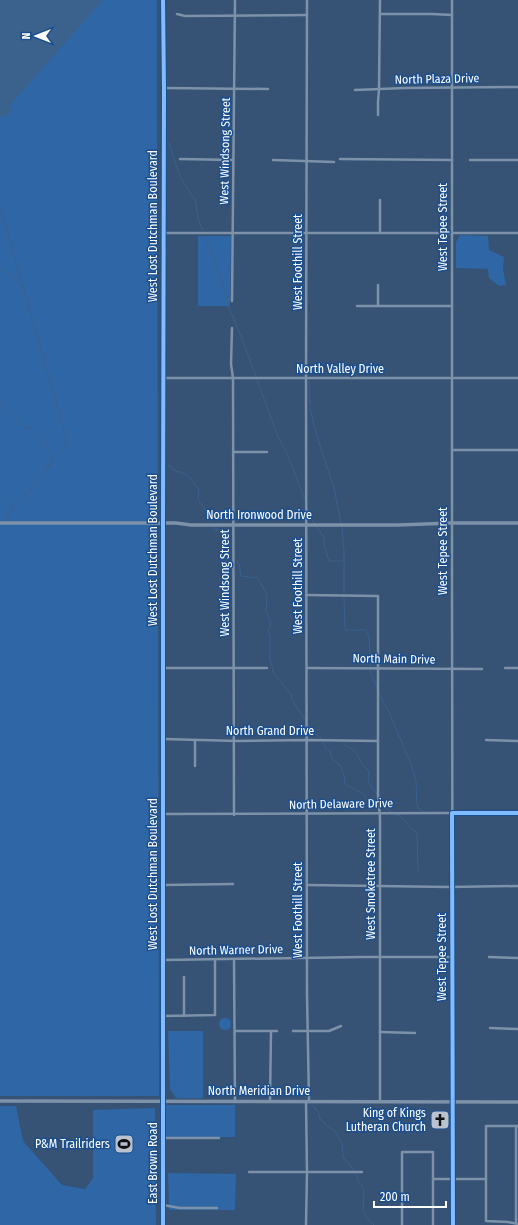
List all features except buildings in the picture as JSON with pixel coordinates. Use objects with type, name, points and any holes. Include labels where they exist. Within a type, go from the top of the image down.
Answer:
[{"type":"street","name":"West Lost Dutchman Boulevard","points":[[163,0],[163,1101]]},
{"type":"street","name":"West Windsong Street","points":[[232,301],[235,0]]},
{"type":"street","name":"West Foothill Street","points":[[306,1225],[308,1031],[306,595],[307,0]]},
{"type":"street","points":[[378,115],[380,0]]},
{"type":"street","name":"West Tepee Street","points":[[452,0],[453,1225]]},
{"type":"street","points":[[177,14],[185,16],[307,15]]},
{"type":"street","points":[[380,14],[452,15]]},
{"type":"street","name":"North Plaza Drive","points":[[355,90],[452,87],[518,87]]},
{"type":"street","points":[[164,88],[268,89]]},
{"type":"street","points":[[180,159],[233,160]]},
{"type":"street","points":[[340,159],[452,160]]},
{"type":"street","points":[[273,160],[334,162]]},
{"type":"street","points":[[470,160],[518,160]]},
{"type":"street","points":[[380,200],[380,232]]},
{"type":"street","points":[[163,233],[518,233]]},
{"type":"street","points":[[378,285],[378,306]]},
{"type":"street","points":[[357,306],[452,306]]},
{"type":"street","name":"West Windsong Street","points":[[232,328],[234,815]]},
{"type":"street","name":"North Valley Drive","points":[[163,378],[518,378]]},
{"type":"street","points":[[452,450],[518,450]]},
{"type":"street","points":[[233,452],[267,452]]},
{"type":"street","name":"North Ironwood Drive","points":[[0,523],[163,523],[191,525],[398,525],[518,523]]},
{"type":"street","name":"West Smoketree Street","points":[[306,595],[378,596],[380,1101]]},
{"type":"street","points":[[163,668],[267,668]]},
{"type":"street","name":"North Main Drive","points":[[307,668],[482,669]]},
{"type":"street","points":[[504,668],[518,668]]},
{"type":"street","name":"North Grand Drive","points":[[163,739],[234,741],[378,741]]},
{"type":"street","points":[[195,740],[195,766]]},
{"type":"street","points":[[486,740],[518,741]]},
{"type":"street","name":"North Delaware Drive","points":[[163,814],[518,813]]},
{"type":"street","points":[[163,885],[233,884]]},
{"type":"street","points":[[307,885],[452,887],[518,886]]},
{"type":"street","name":"North Warner Drive","points":[[164,960],[452,957]]},
{"type":"street","points":[[489,957],[518,958]]},
{"type":"street","points":[[164,1016],[215,1015],[215,960]]},
{"type":"street","points":[[234,960],[235,1101]]},
{"type":"street","points":[[184,977],[184,1016]]},
{"type":"street","points":[[293,1031],[329,1031],[341,1026]]},
{"type":"street","points":[[490,1028],[518,1029]]},
{"type":"street","points":[[235,1031],[277,1031]]},
{"type":"street","points":[[270,1101],[271,1031]]},
{"type":"street","points":[[380,1032],[415,1033]]},
{"type":"street","name":"North Meridian Drive","points":[[0,1101],[518,1102]]},
{"type":"street","name":"East Brown Road","points":[[163,1101],[163,1225]]},
{"type":"street","points":[[486,1126],[517,1126],[517,1224],[508,1222],[486,1222],[486,1126]]},
{"type":"street","points":[[163,1138],[219,1138]]},
{"type":"street","points":[[402,1225],[402,1152],[433,1152],[433,1225]]},
{"type":"street","points":[[249,1172],[362,1172]]},
{"type":"street","points":[[433,1179],[486,1179]]},
{"type":"street","points":[[163,1205],[180,1208],[217,1208]]},
{"type":"shaded area","points":[[0,0],[157,0],[159,1096],[0,1096]]},
{"type":"shaded area","points":[[0,0],[103,0],[9,106],[13,109],[5,118],[2,115],[0,117]]},
{"type":"shaded area","points":[[460,235],[488,236],[489,250],[504,257],[503,269],[506,285],[499,286],[489,278],[488,269],[456,268],[456,242]]},
{"type":"shaded area","points":[[198,236],[231,236],[230,306],[198,306]]},
{"type":"shaded area","points":[[225,1018],[229,1020],[231,1024],[229,1028],[225,1030],[221,1028],[219,1024],[221,1020]]},
{"type":"shaded area","points":[[168,1031],[203,1031],[203,1098],[176,1098],[170,1089]]},
{"type":"shaded area","points":[[166,1105],[235,1105],[235,1137],[166,1137]]},
{"type":"shaded area","points":[[0,1106],[16,1106],[23,1141],[62,1185],[85,1189],[93,1178],[93,1110],[155,1108],[156,1225],[0,1225]]},
{"type":"shaded area","points":[[168,1173],[236,1174],[235,1210],[169,1210]]},
{"type":"waterway","points":[[166,141],[169,144],[180,177],[195,200],[199,222],[203,230]]},
{"type":"waterway","points":[[0,206],[67,440],[66,446],[4,521]]},
{"type":"waterway","points":[[205,236],[227,297],[226,300],[244,344],[278,437],[287,453],[305,500]]},
{"type":"waterway","points":[[0,269],[19,283],[23,289]]},
{"type":"waterway","points":[[309,381],[310,405]]},
{"type":"waterway","points":[[0,399],[11,414],[25,427],[31,428],[50,450],[52,458],[46,469]]},
{"type":"waterway","points":[[310,409],[316,433],[334,488],[341,524]]},
{"type":"waterway","points":[[168,466],[171,466],[177,472],[187,475],[199,489],[198,500],[207,512],[210,521]]},
{"type":"waterway","points":[[7,515],[12,507],[10,501]]},
{"type":"waterway","points":[[308,509],[310,517],[315,524]]},
{"type":"waterway","points":[[213,527],[215,530],[229,531],[229,556],[231,557]]},
{"type":"waterway","points":[[317,527],[324,538],[324,545],[329,561],[344,561]]},
{"type":"waterway","points":[[342,527],[344,551],[344,593]]},
{"type":"waterway","points":[[237,562],[239,564],[241,576],[258,578],[267,595],[266,611],[271,623],[268,632],[270,635],[270,660],[274,674],[291,694],[292,700],[305,720]]},
{"type":"waterway","points":[[344,598],[345,630],[366,630],[369,637],[371,674],[377,687]]},
{"type":"waterway","points":[[379,694],[389,712],[411,764],[416,781],[417,805],[418,808],[423,811]]},
{"type":"waterway","points":[[308,725],[310,730],[322,739]]},
{"type":"waterway","points":[[323,742],[326,749],[330,751],[332,759],[340,765],[344,775],[345,784],[363,794],[373,808]]},
{"type":"waterway","points":[[343,744],[355,751],[363,765],[369,771],[368,782],[377,794]]},
{"type":"waterway","points":[[379,799],[391,812]]},
{"type":"waterway","points":[[396,814],[402,817],[410,828],[416,831],[418,872]]},
{"type":"waterway","points":[[312,1105],[318,1111],[320,1119],[336,1132],[342,1143],[344,1159],[350,1165],[357,1176],[358,1181],[363,1187],[363,1211],[374,1225]]},
{"type":"cycle path","points":[[163,0],[163,1225]]},
{"type":"cycle path","points":[[453,1225],[452,813],[518,813]]},
{"type":"place","name":"King of Kings Lutheran Church","points":[[440,1120]]},
{"type":"place","name":"P&M Trailriders","points":[[124,1144]]}]
